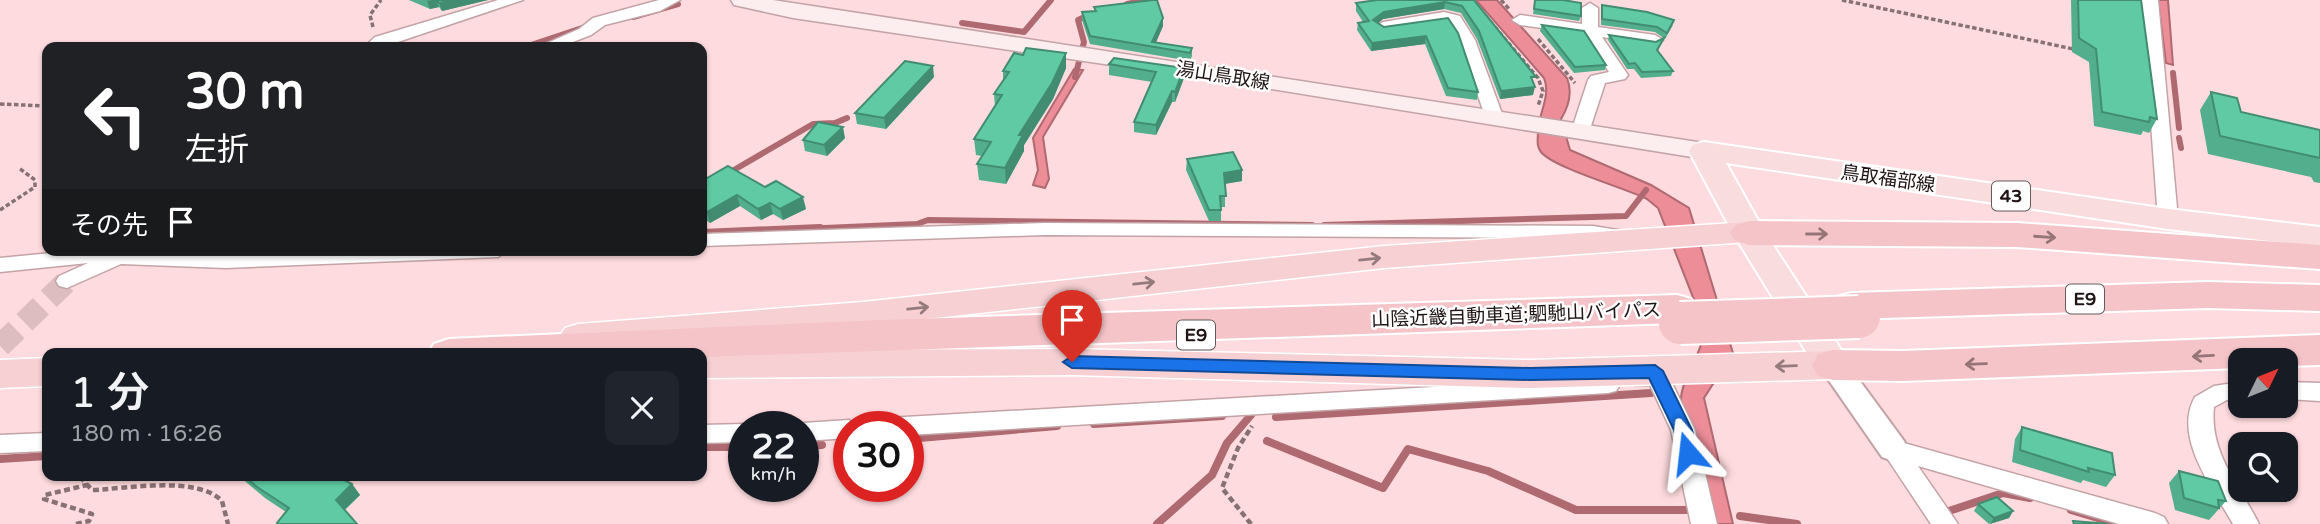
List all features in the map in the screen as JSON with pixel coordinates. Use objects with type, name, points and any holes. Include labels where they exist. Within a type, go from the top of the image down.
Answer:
[{"type":"highway","points":[[484,348],[641,329],[877,313],[1384,257],[1645,238],[1749,233],[2017,235],[2320,257]]},
{"type":"highway","name":"山陰近畿自動車道;駟馳山バイパス","points":[[1855,312],[2208,295],[2320,298]]},
{"type":"highway","name":"山陰近畿自動車道;駟馳山バイパス","points":[[707,354],[877,344],[1679,316],[1855,312],[2320,312]]},
{"type":"highway","points":[[707,354],[1530,374],[1833,365],[1903,366],[2320,350]]},
{"type":"highway","points":[[0,374],[42,372]]},
{"type":"main road","name":"湯山鳥取線","points":[[742,0],[793,11],[1253,79],[1703,151]]},
{"type":"main road","name":"鳥取福部線","points":[[1703,151],[2168,219],[2320,237]]},
{"type":"main road","points":[[1703,151],[1749,233],[1833,365]]},
{"type":"street","points":[[385,42],[515,0]]},
{"type":"street","points":[[559,42],[585,32],[599,21],[654,8],[672,0]]},
{"type":"street","points":[[2150,0],[2168,219]]},
{"type":"street","points":[[1574,130],[1597,80],[1619,75],[1590,31],[1590,8]]},
{"type":"street","points":[[1383,27],[1444,17],[1454,19],[1467,40],[1495,119]]},
{"type":"street","points":[[1520,20],[1656,40]]},
{"type":"street","points":[[707,240],[1044,229],[1593,232],[1645,238]]},
{"type":"street","points":[[0,265],[91,256]]},
{"type":"street","points":[[67,281],[121,256]]},
{"type":"street","points":[[154,256],[226,261],[350,256]]},
{"type":"street","points":[[1833,365],[1945,524]]},
{"type":"street","points":[[924,425],[1636,383],[1669,371],[1704,524]]},
{"type":"street","points":[[2298,391],[2320,392]]},
{"type":"street","points":[[2228,392],[2222,392],[2203,403],[2198,420],[2201,440],[2246,524]]},
{"type":"street","points":[[707,434],[728,433]]},
{"type":"street","points":[[0,444],[42,442]]},
{"type":"street","points":[[1893,449],[2155,524]]},
{"type":"path","points":[[374,42],[376,33],[370,15],[381,0]]},
{"type":"path","points":[[1472,0],[1538,78],[1543,92],[1525,123]]},
{"type":"path","points":[[1502,0],[1570,75],[1577,87],[1574,130]]},
{"type":"path","points":[[1842,0],[2083,51]]},
{"type":"path","points":[[0,104],[42,106]]},
{"type":"path","points":[[0,209],[34,187],[35,180],[19,168]]},
{"type":"path","points":[[1251,524],[1222,488],[1238,448],[1251,426],[1273,405]]},
{"type":"path","points":[[84,481],[92,491],[197,488],[216,494],[225,505],[229,524]]},
{"type":"path","points":[[76,524],[89,521],[92,514],[44,499],[45,495],[87,485]]},
{"type":"shaded area","points":[[1476,0],[1497,0],[1567,78],[1569,99],[1561,119],[1570,150],[1651,185],[1689,208],[1733,353],[1704,398],[1733,524],[1710,524],[1681,403],[1683,386],[1700,348],[1705,328],[1658,208],[1647,199],[1560,165],[1541,152],[1538,140],[1546,91],[1544,78]]},
{"type":"shaded area","points":[[2158,0],[2168,0],[2173,65],[2166,63]]},
{"type":"shaded area","points":[[1074,69],[1083,70],[1043,137],[1049,179],[1045,188],[1033,185],[1038,170],[1033,138]]},
{"type":"building","points":[[1157,0],[1163,18],[1152,42],[1192,48],[1190,53],[1090,36],[1082,12],[1096,11],[1094,7]]},
{"type":"building","points":[[1377,0],[1474,0],[1536,77],[1531,77],[1535,87],[1501,91],[1479,31],[1462,6],[1445,2],[1384,12],[1373,20],[1384,27],[1448,18],[1458,33],[1478,92],[1448,88],[1426,36],[1372,43],[1358,23],[1369,21],[1356,3]]},
{"type":"building","points":[[1535,0],[1581,3],[1581,16],[1534,9]]},
{"type":"building","points":[[2078,0],[2141,0],[2157,119],[2150,117],[2149,122],[2102,112],[2096,49],[2079,38]]},
{"type":"building","points":[[1602,5],[1647,12],[1674,20],[1667,33],[1657,27],[1602,19]]},
{"type":"building","points":[[1542,25],[1584,31],[1606,65],[1575,67]]},
{"type":"building","points":[[1609,35],[1656,42],[1664,38],[1657,50],[1673,71],[1642,72],[1635,63],[1629,64]]},
{"type":"building","points":[[1026,48],[1066,53],[1052,83],[1019,135],[1023,135],[1005,168],[977,164],[991,142],[974,139],[1002,95],[994,94],[1009,72],[1003,71],[1014,53],[1023,55]]},
{"type":"building","points":[[1114,58],[1184,68],[1175,92],[1172,91],[1156,125],[1134,122],[1156,72],[1109,64]]},
{"type":"building","points":[[905,61],[933,66],[884,118],[855,113]]},
{"type":"building","points":[[2211,92],[2237,98],[2241,112],[2320,130],[2320,158],[2220,136]]},
{"type":"building","points":[[818,122],[843,127],[824,145],[803,140]]},
{"type":"building","points":[[1233,152],[1242,170],[1224,173],[1226,196],[1220,196],[1221,210],[1209,210],[1187,159]]},
{"type":"building","points":[[728,166],[765,187],[776,181],[803,197],[780,209],[770,203],[758,209],[737,195],[707,212],[707,178]]},
{"type":"building","points":[[2022,427],[2112,453],[2115,475],[2088,468],[2089,472],[2020,450]]},
{"type":"building","points":[[2179,471],[2218,481],[2226,501],[2218,500],[2219,508],[2184,498]]},
{"type":"building","points":[[250,481],[346,481],[352,484],[336,500],[357,524],[278,524],[289,508]]},
{"type":"building","points":[[1997,497],[2013,511],[1994,518],[1978,504]]},
{"type":"building","points":[[2073,521],[2109,524],[2074,524]]},
{"type":"waterway","points":[[962,23],[1024,32],[1051,0]]},
{"type":"waterway","points":[[1127,4],[1146,0]]},
{"type":"waterway","points":[[633,17],[678,4]]},
{"type":"waterway","points":[[1075,77],[1084,42],[1078,20],[1089,15]]},
{"type":"waterway","points":[[540,42],[591,25]]},
{"type":"waterway","points":[[2173,73],[2179,128]]},
{"type":"waterway","points":[[727,174],[813,124],[835,123],[847,118]]},
{"type":"waterway","points":[[2179,138],[2181,148]]},
{"type":"waterway","points":[[1324,225],[1626,216],[1646,190]]},
{"type":"waterway","points":[[778,230],[917,224],[928,220],[1312,225]]},
{"type":"waterway","points":[[707,233],[820,228]]},
{"type":"waterway","points":[[1276,417],[1651,393]]},
{"type":"waterway","points":[[1157,524],[1212,475],[1227,443],[1251,415]]},
{"type":"waterway","points":[[1094,424],[1222,416]]},
{"type":"waterway","points":[[924,438],[1057,426]]},
{"type":"waterway","points":[[1267,441],[1383,488],[1408,449],[1488,471],[1576,510],[1692,510]]},
{"type":"waterway","points":[[707,447],[728,447]]},
{"type":"waterway","points":[[0,459],[42,456]]},
{"type":"waterway","points":[[1949,511],[2003,493],[2030,498]]},
{"type":"waterway","points":[[2071,510],[2118,524]]},
{"type":"waterway","points":[[1740,516],[1797,524]]},
{"type":"tunnel","points":[[0,346],[67,281]]},
{"type":"route","points":[[1072,362],[1530,374],[1655,371],[1683,430],[1688,453]]}]
